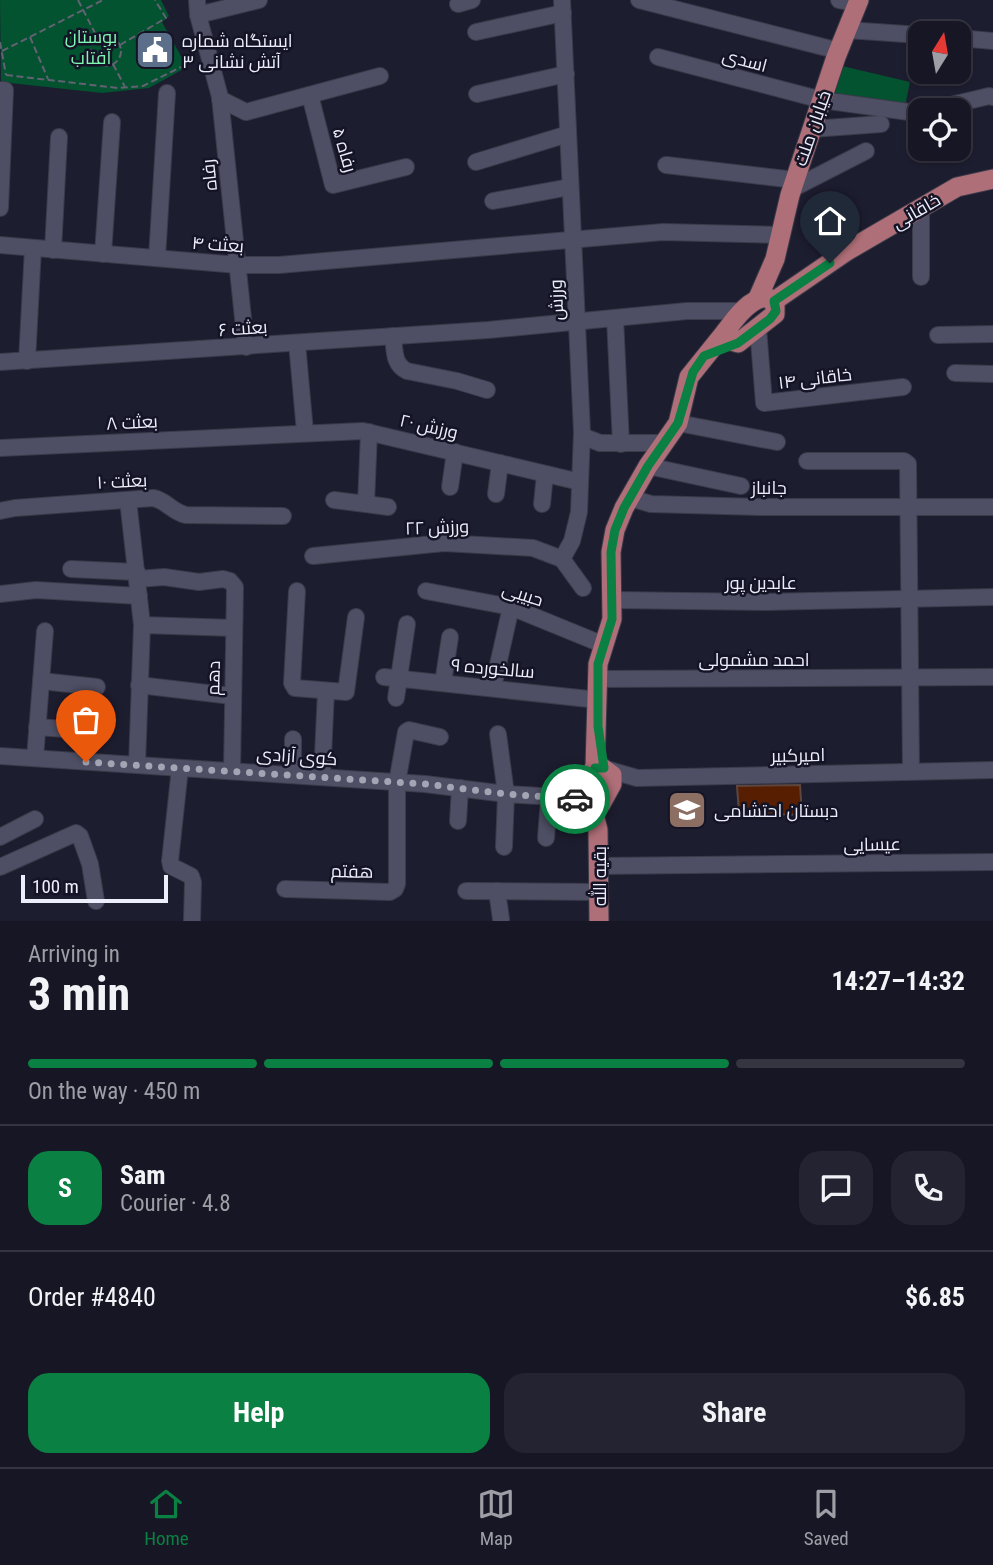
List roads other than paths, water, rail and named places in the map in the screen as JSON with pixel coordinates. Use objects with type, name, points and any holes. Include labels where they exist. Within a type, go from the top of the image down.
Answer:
[{"type":"main road","name":"خیابان ملت","points":[[758,303],[775,259],[793,185],[847,30],[852,1]]},
{"type":"main road","name":"خاقانی","points":[[758,303],[957,187],[991,181]]},
{"type":"main road","points":[[678,423],[690,377],[704,356],[732,337],[758,328],[775,314],[776,308],[758,303],[732,337]]},
{"type":"main road","name":"بقیه الله","points":[[599,921],[599,797],[590,782],[602,768],[598,726],[598,664],[612,619],[614,600],[611,552],[615,530],[630,498],[678,423]]},
{"type":"street","points":[[198,7],[259,0]]},
{"type":"street","points":[[639,0],[839,51]]},
{"type":"street","points":[[476,32],[564,3]]},
{"type":"street","name":"ورزش","points":[[562,559],[572,541],[579,512],[582,436],[564,3]]},
{"type":"street","name":"رفاه","points":[[198,7],[220,99],[246,347]]},
{"type":"street","points":[[847,30],[908,34]]},
{"type":"street","points":[[971,39],[993,41]]},
{"type":"street","name":"اسدی","points":[[658,57],[822,100],[908,111]]},
{"type":"street","points":[[477,94],[566,74]]},
{"type":"street","points":[[220,99],[246,112],[380,76]]},
{"type":"street","points":[[0,208],[4,85]]},
{"type":"street","points":[[157,258],[167,93]]},
{"type":"street","name":"رفاه ۵","points":[[310,95],[333,185],[406,167]]},
{"type":"street","points":[[971,100],[993,97]]},
{"type":"street","points":[[103,254],[112,122]]},
{"type":"street","points":[[812,129],[881,124]]},
{"type":"street","points":[[476,162],[568,134]]},
{"type":"street","points":[[53,250],[59,137]]},
{"type":"street","points":[[666,165],[793,185],[866,151]]},
{"type":"street","points":[[493,201],[570,187]]},
{"type":"street","points":[[920,208],[921,277]]},
{"type":"street","name":"بعثت ۴","points":[[0,245],[238,265],[279,265],[663,232],[780,235]]},
{"type":"street","points":[[27,361],[33,248]]},
{"type":"street","name":"بعثت ۶","points":[[0,362],[488,330],[758,303]]},
{"type":"street","points":[[615,318],[621,444]]},
{"type":"street","name":"خاقانی ۱۴","points":[[758,328],[764,402],[903,387]]},
{"type":"street","points":[[938,335],[993,334]]},
{"type":"street","points":[[393,336],[400,368],[487,390]]},
{"type":"street","points":[[297,343],[305,432]]},
{"type":"street","points":[[955,373],[993,374]]},
{"type":"street","points":[[678,423],[777,442]]},
{"type":"street","points":[[366,504],[369,432]]},
{"type":"street","name":"ورزش ۲۰","points":[[267,434],[369,432],[580,482]]},
{"type":"street","name":"بعثت ٨","points":[[0,448],[267,434]]},
{"type":"street","points":[[582,436],[600,443],[663,443]]},
{"type":"street","points":[[450,487],[455,452]]},
{"type":"street","points":[[807,461],[907,462],[911,771]]},
{"type":"street","points":[[496,495],[500,463]]},
{"type":"street","points":[[648,466],[741,486]]},
{"type":"street","points":[[542,504],[545,474]]},
{"type":"street","name":"جانباز","points":[[630,498],[651,504],[993,506]]},
{"type":"street","name":"بعثت ۱۰","points":[[0,511],[159,499],[175,512],[186,515],[283,516]]},
{"type":"street","points":[[128,500],[142,625],[137,765]]},
{"type":"street","points":[[334,500],[388,507]]},
{"type":"street","name":"ورزش ۲۲","points":[[313,556],[444,543],[533,548],[562,559]]},
{"type":"street","points":[[562,559],[583,588]]},
{"type":"street","points":[[71,569],[137,575]]},
{"type":"street","name":"دهم","points":[[137,575],[199,582],[223,579],[230,581],[235,587],[232,771]]},
{"type":"street","points":[[0,594],[36,590],[139,596]]},
{"type":"street","points":[[297,590],[292,686],[346,692],[356,617]]},
{"type":"street","name":"حبیبی","points":[[426,591],[511,607],[604,645]]},
{"type":"street","name":"عابدین پور","points":[[614,600],[908,600],[993,597]]},
{"type":"street","points":[[493,687],[511,607]]},
{"type":"street","points":[[396,698],[392,678],[407,624]]},
{"type":"street","points":[[142,625],[234,628]]},
{"type":"street","points":[[35,758],[45,631]]},
{"type":"street","points":[[443,683],[450,637]]},
{"type":"street","name":"احمد مشمولی","points":[[598,679],[993,677]]},
{"type":"street","name":"سالخورده ۹","points":[[392,678],[598,700]]},
{"type":"street","points":[[41,681],[97,687]]},
{"type":"street","points":[[139,685],[232,696]]},
{"type":"street","points":[[322,777],[326,691]]},
{"type":"street","points":[[37,727],[93,731]]},
{"type":"street","points":[[397,783],[406,732],[409,730],[440,737]]},
{"type":"street","points":[[498,734],[506,794],[504,847]]},
{"type":"street","points":[[293,739],[293,775]]},
{"type":"street","name":"کوی آزادی","points":[[4,758],[322,777],[549,798],[599,797]]},
{"type":"street","points":[[180,768],[171,866],[191,876],[192,921]]},
{"type":"street","name":"امیرکبیر","points":[[602,768],[637,778],[993,770]]},
{"type":"street","points":[[599,797],[637,778]]},
{"type":"street","name":"هفتم","points":[[285,889],[390,892],[395,889],[397,783]]},
{"type":"street","points":[[458,821],[460,788]]},
{"type":"street","points":[[546,838],[549,798]]},
{"type":"street","points":[[0,837],[35,819]]},
{"type":"street","points":[[0,867],[76,833],[80,836],[90,864],[96,901]]},
{"type":"street","name":"عیسایی","points":[[599,866],[993,862]]},
{"type":"street","points":[[466,891],[599,891]]},
{"type":"street","points":[[497,891],[500,919]]},
{"type":"place","name":"ایستگاه شماره ۳ آتش نشانی","points":[[155,50]]},
{"type":"place","name":"دبستان احتشامی","points":[[687,810]]},
{"type":"park label","name":"بوستان آفتاب","points":[[91,46]]}]
